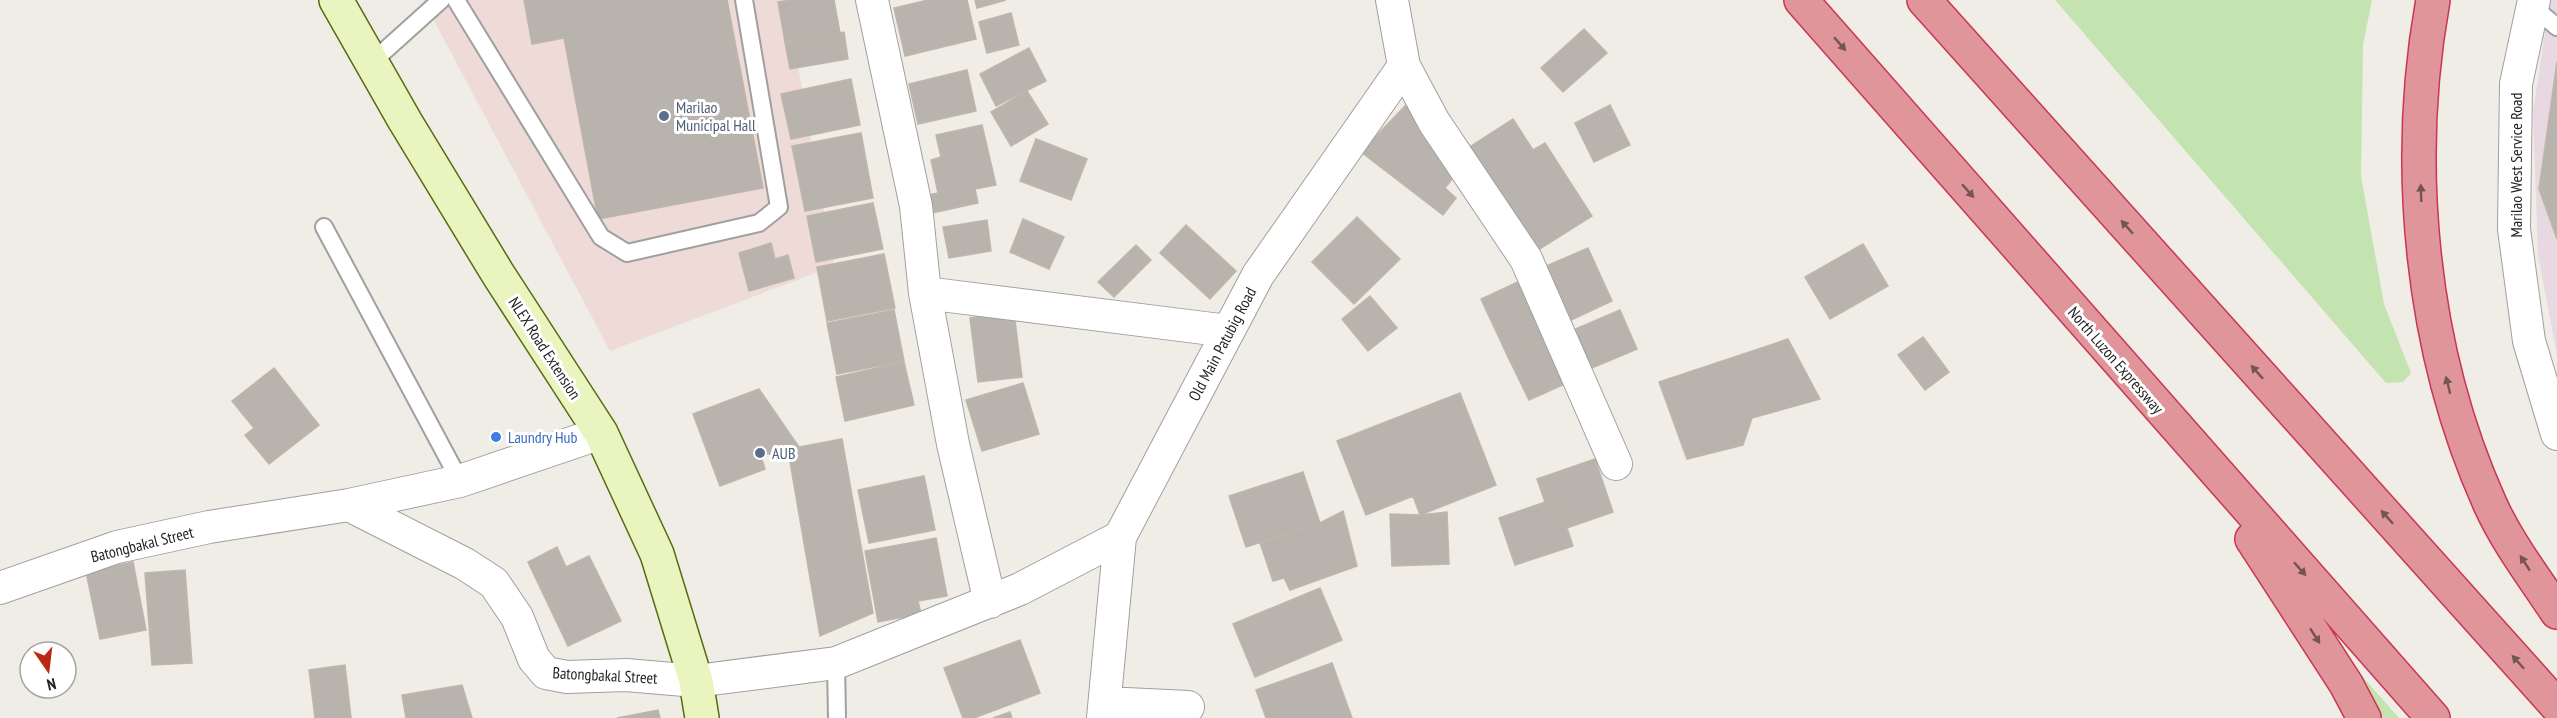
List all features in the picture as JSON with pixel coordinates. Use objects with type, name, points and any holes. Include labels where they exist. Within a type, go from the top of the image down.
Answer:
[{"type":"highway","name":"North Luzon Expressway","points":[[1801,0],[2192,447],[2433,718]]},
{"type":"highway","points":[[1924,0],[2557,706]]},
{"type":"highway","points":[[2433,0],[2421,96],[2420,176],[2423,247],[2430,307],[2448,387],[2467,449],[2491,506],[2515,548],[2557,612]]},
{"type":"highway","points":[[2192,447],[2346,684],[2364,718]]},
{"type":"main road","name":"NLEX Road Extension","points":[[336,0],[371,63],[498,274],[601,433],[657,554],[696,681],[702,718]]},
{"type":"street","points":[[872,0],[916,206],[925,293],[953,444],[990,602]]},
{"type":"street","points":[[1392,0],[1404,66],[1434,122],[1526,259],[1616,464]]},
{"type":"street","name":"Marilao West Service Road","points":[[2533,3],[2516,84],[2514,229],[2529,341],[2557,434]]},
{"type":"street","name":"Old Main Patubig Road","points":[[1104,711],[1120,537],[1258,275],[1404,66]]},
{"type":"street","points":[[925,293],[1228,331]]},
{"type":"street","points":[[349,505],[460,481],[601,433]]},
{"type":"street","name":"Batongbakal Street","points":[[0,588],[117,547],[209,527],[349,505],[465,564],[495,584],[517,617],[534,659],[546,673],[567,677],[626,675],[696,681],[836,663],[990,602],[1120,537]]},
{"type":"street","points":[[1104,711],[1188,707]]},
{"type":"lane","points":[[371,63],[441,0]]},
{"type":"lane","points":[[456,0],[601,237],[627,253],[759,223],[779,207],[744,0]]},
{"type":"lane","points":[[2533,3],[2557,27]]},
{"type":"lane","points":[[324,227],[460,481]]},
{"type":"lane","points":[[836,663],[837,718]]},
{"type":"shaded area","points":[[423,0],[786,0],[834,266],[610,351]]},
{"type":"shaded area","points":[[2550,0],[2557,0],[2557,355],[2538,255],[2533,112]]},
{"type":"green space","points":[[2055,0],[2372,0],[2363,45],[2361,176],[2384,304],[2411,373],[2403,382],[2386,383]]},
{"type":"green space","points":[[2354,667],[2399,718],[2375,718]]},
{"type":"building","name":"Marilao Municipal Hall","points":[[524,0],[727,0],[763,188],[598,219],[564,38],[532,44]]},
{"type":"building","points":[[834,0],[840,33],[785,42],[778,2]]},
{"type":"building","points":[[928,0],[967,0],[976,39],[905,56],[894,8]]},
{"type":"building","points":[[975,0],[1006,0],[977,8]]},
{"type":"building","points":[[1011,13],[1019,45],[987,53],[979,22]]},
{"type":"building","points":[[1584,29],[1607,53],[1563,92],[1541,68]]},
{"type":"building","points":[[844,32],[848,59],[790,69],[785,42]]},
{"type":"building","points":[[1029,48],[1046,81],[996,106],[980,74]]},
{"type":"building","points":[[2557,62],[2557,239],[2539,189]]},
{"type":"building","points":[[967,70],[976,111],[918,124],[909,84]]},
{"type":"building","points":[[851,79],[860,125],[791,139],[781,94]]},
{"type":"building","points":[[1027,91],[1048,124],[1011,146],[991,112]]},
{"type":"building","points":[[1408,103],[1459,170],[1445,188],[1456,198],[1443,215],[1361,152]]},
{"type":"building","points":[[1610,105],[1630,145],[1594,162],[1575,123]]},
{"type":"building","points":[[1513,119],[1533,150],[1545,143],[1592,216],[1535,252],[1468,148]]},
{"type":"building","points":[[982,125],[996,185],[975,189],[978,203],[927,214],[923,196],[938,193],[931,160],[941,157],[936,135]]},
{"type":"building","points":[[861,133],[873,198],[805,211],[792,146]]},
{"type":"building","points":[[1036,139],[1087,159],[1071,200],[1020,181]]},
{"type":"building","points":[[873,203],[883,249],[816,262],[807,216]]},
{"type":"building","points":[[1357,217],[1400,259],[1354,304],[1312,262]]},
{"type":"building","points":[[1023,219],[1064,237],[1049,269],[1010,252]]},
{"type":"building","points":[[987,220],[991,251],[949,258],[943,227]]},
{"type":"building","points":[[1186,225],[1236,271],[1210,299],[1160,253]]},
{"type":"building","points":[[771,243],[775,259],[788,255],[794,278],[749,291],[739,253]]},
{"type":"building","points":[[1863,244],[1888,286],[1830,319],[1805,277]]},
{"type":"building","points":[[1136,245],[1151,260],[1114,297],[1098,282]]},
{"type":"building","points":[[1588,248],[1612,301],[1567,322],[1542,268]]},
{"type":"building","points":[[884,254],[895,308],[827,321],[817,267]]},
{"type":"building","points":[[1522,280],[1549,337],[1508,357],[1481,299]]},
{"type":"building","points":[[1370,296],[1397,328],[1368,351],[1342,319]]},
{"type":"building","points":[[894,310],[904,361],[837,374],[827,323]]},
{"type":"building","points":[[1620,310],[1637,349],[1587,370],[1571,331]]},
{"type":"building","points":[[1014,312],[1022,377],[978,382],[970,318]]},
{"type":"building","points":[[1549,337],[1569,382],[1529,400],[1508,357]]},
{"type":"building","points":[[1923,337],[1949,372],[1925,390],[1898,355]]},
{"type":"building","points":[[1788,339],[1820,399],[1752,418],[1743,445],[1687,459],[1659,382]]},
{"type":"building","points":[[904,362],[914,405],[845,421],[836,377]]},
{"type":"building","points":[[274,368],[319,425],[269,464],[245,435],[254,428],[232,401]]},
{"type":"building","points":[[1023,383],[1039,434],[982,451],[966,400]]},
{"type":"building","points":[[759,389],[799,447],[800,455],[760,453],[765,469],[720,486],[693,414]]},
{"type":"building","points":[[1460,393],[1496,485],[1420,515],[1413,496],[1366,515],[1337,441]]},
{"type":"building","points":[[842,439],[873,613],[820,636],[789,456],[800,455],[799,447]]},
{"type":"building","points":[[1595,459],[1613,512],[1567,528],[1557,498],[1545,502],[1537,479]]},
{"type":"building","points":[[1303,472],[1320,523],[1246,547],[1229,496]]},
{"type":"building","points":[[924,476],[935,530],[869,543],[858,490]]},
{"type":"building","points":[[1557,498],[1573,546],[1515,565],[1499,518]]},
{"type":"building","points":[[1343,511],[1357,566],[1290,590],[1284,578],[1273,581],[1260,543],[1320,523]]},
{"type":"building","points":[[1447,512],[1449,564],[1392,566],[1390,514],[1420,515]]},
{"type":"building","points":[[936,538],[947,596],[918,601],[921,614],[878,622],[865,551]]},
{"type":"building","points":[[557,547],[566,567],[589,556],[621,621],[568,646],[528,562]]},
{"type":"building","points":[[133,562],[146,630],[100,639],[86,572]]},
{"type":"building","points":[[185,570],[192,663],[152,665],[145,573]]},
{"type":"building","points":[[1320,588],[1342,640],[1255,677],[1233,624]]},
{"type":"building","points":[[1020,640],[1040,693],[974,718],[963,718],[944,668]]},
{"type":"building","points":[[1332,663],[1352,718],[1266,718],[1256,690]]},
{"type":"building","points":[[345,665],[351,718],[315,718],[309,670]]},
{"type":"building","points":[[462,685],[472,718],[406,718],[402,695]]},
{"type":"building","points":[[658,710],[660,718],[617,718]]},
{"type":"building","points":[[1010,712],[1012,718],[993,718]]},
{"type":"place","name":"Marilao Municipal Hall","points":[[664,116]]},
{"type":"place","name":"Laundry Hub","points":[[496,437]]},
{"type":"place","name":"AUB","points":[[760,453]]}]
